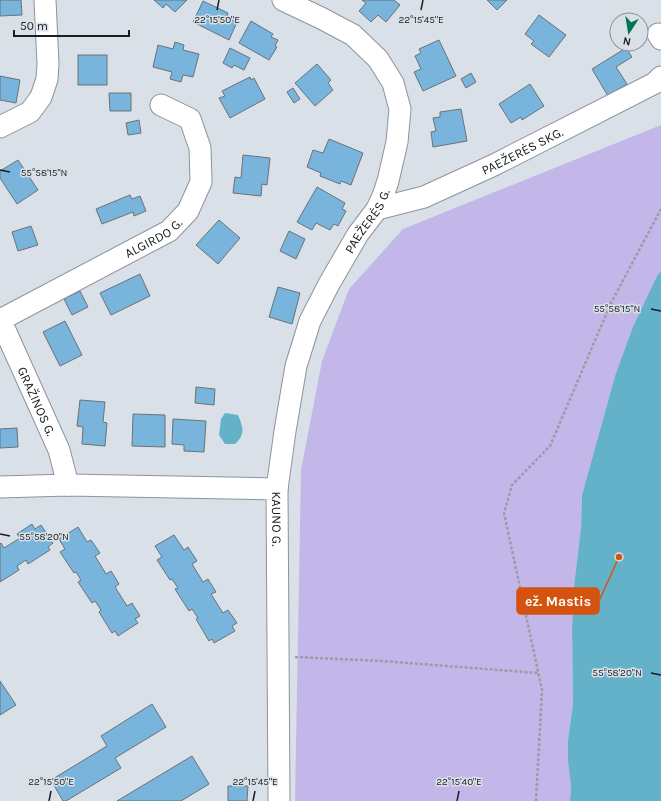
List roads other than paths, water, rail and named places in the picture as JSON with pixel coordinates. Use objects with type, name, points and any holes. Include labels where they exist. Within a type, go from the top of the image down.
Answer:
[{"type":"street","points":[[0,127],[30,112],[41,97],[47,80],[48,64],[45,0]]},
{"type":"street","name":"PAEŽERĖS G.","points":[[277,489],[296,366],[310,321],[354,240],[377,209],[388,181],[396,142],[400,109],[393,83],[378,59],[353,35],[283,0]]},
{"type":"street","name":"PAEŽERĖS SKG.","points":[[377,209],[424,197],[494,165],[655,83],[661,77]]},
{"type":"street","name":"ALGIRDO G.","points":[[0,320],[170,231],[188,211],[201,182],[200,148],[190,119],[161,105]]},
{"type":"street","name":"GRAŽINOS G.","points":[[0,320],[59,450],[68,485]]},
{"type":"street","name":"KAUNO G.","points":[[0,487],[68,485],[277,489],[279,801]]},
{"type":"water","points":[[661,271],[661,801],[570,801],[571,786],[568,760],[568,740],[573,704],[572,628],[574,586],[581,528],[582,495],[615,376],[633,327],[657,276]]},
{"type":"water","points":[[225,413],[238,415],[241,423],[242,434],[235,444],[225,444],[219,435],[221,419]]},
{"type":"place","name":"ež. Mastis","points":[[619,557]]}]
